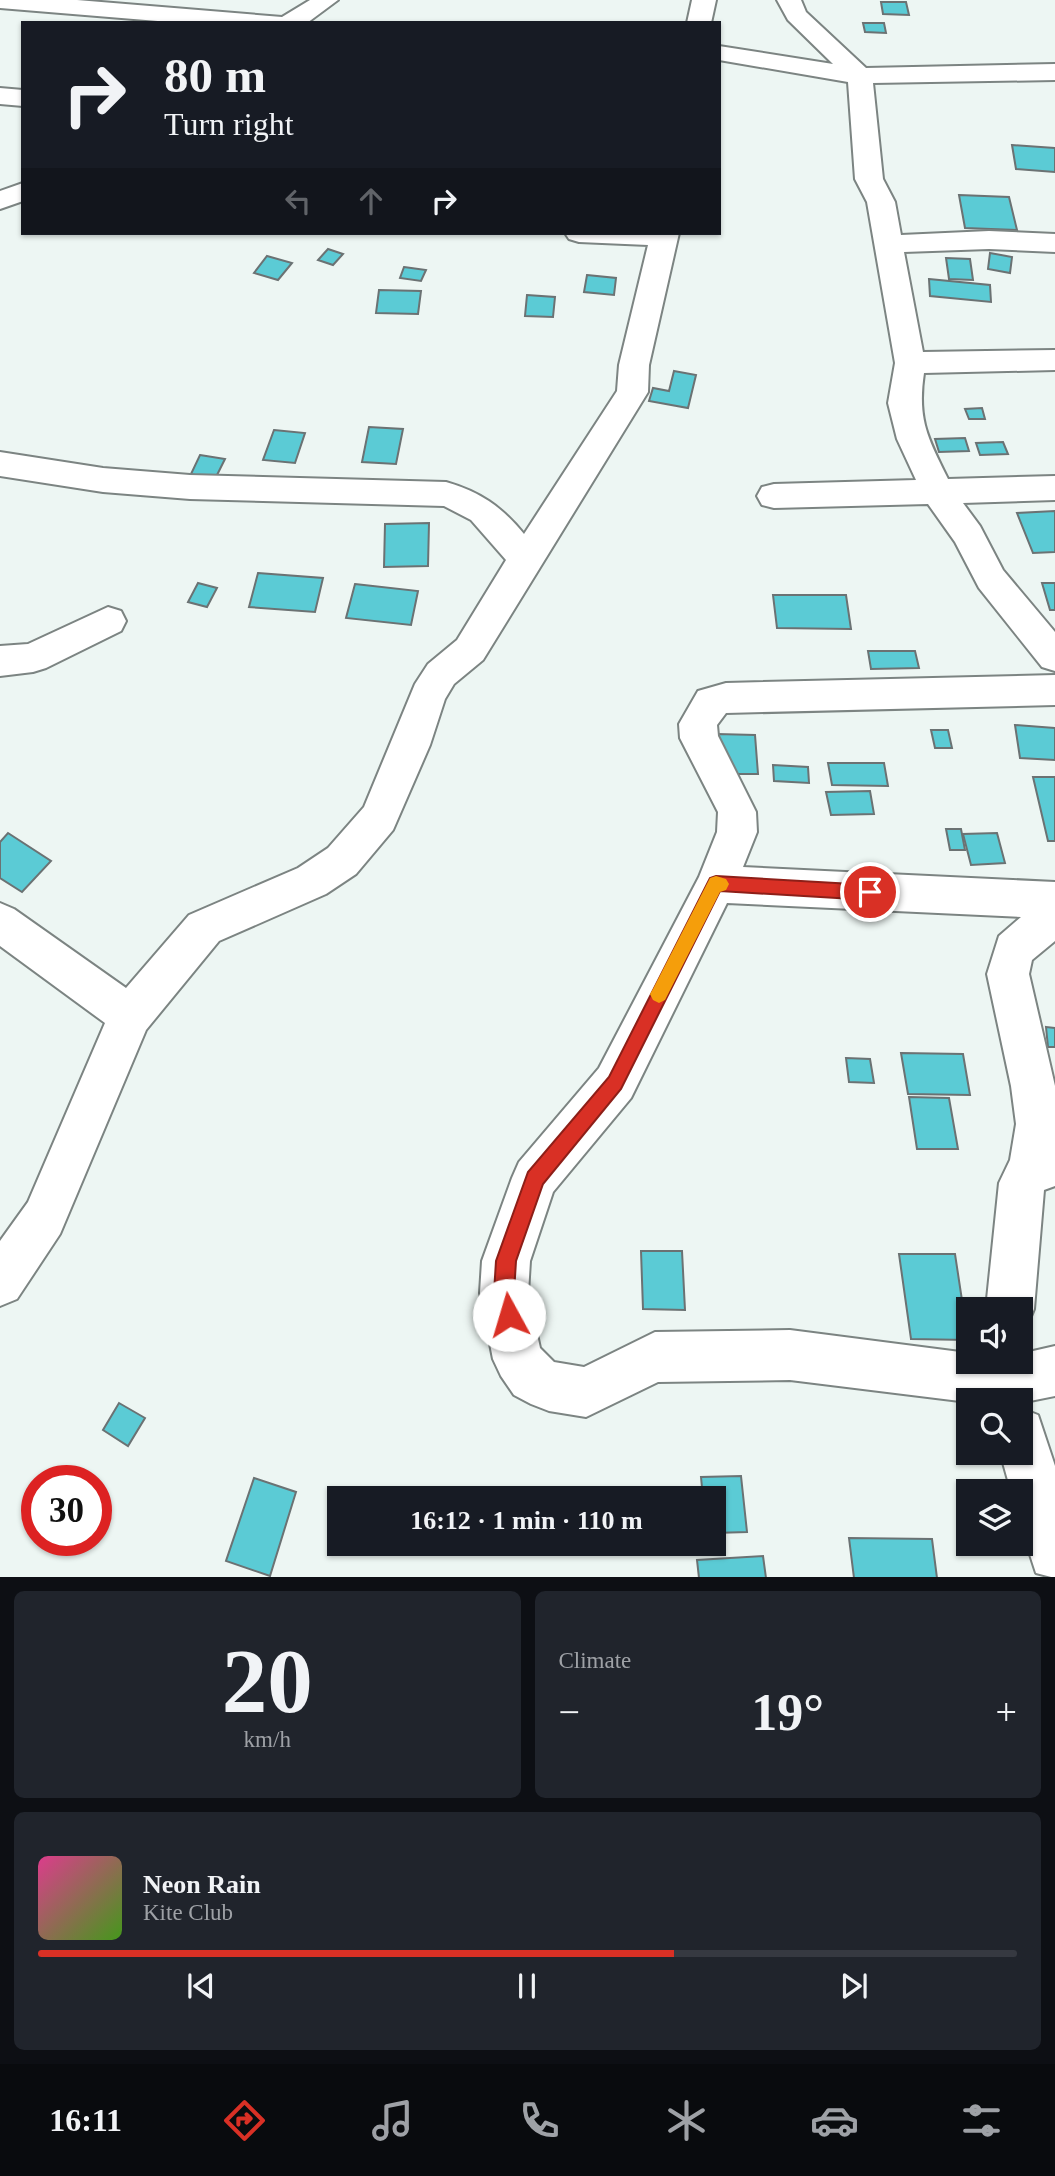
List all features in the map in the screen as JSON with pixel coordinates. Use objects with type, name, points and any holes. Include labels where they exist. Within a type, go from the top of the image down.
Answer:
[{"type":"street","points":[[293,21],[326,0]]},
{"type":"street","points":[[699,21],[704,0]]},
{"type":"street","points":[[789,0],[796,15],[860,76],[869,179],[881,202],[910,363],[904,403],[913,439],[937,491],[968,536],[991,579],[1055,657]]},
{"type":"street","points":[[0,1],[251,21]]},
{"type":"street","points":[[721,53],[860,76],[1053,75]]},
{"type":"street","points":[[0,96],[21,98]]},
{"type":"street","points":[[0,1282],[44,1218],[130,1016],[204,928],[312,881],[342,861],[379,818],[411,745],[428,695],[442,674],[470,650],[632,392],[634,365],[664,235]]},
{"type":"street","points":[[890,244],[989,240],[1055,243]]},
{"type":"street","points":[[910,363],[1055,360]]},
{"type":"street","points":[[0,464],[103,480],[190,487],[446,494],[471,501],[485,511],[525,559]]},
{"type":"street","points":[[774,496],[1055,488]]},
{"type":"street","points":[[0,661],[33,658],[108,621]]},
{"type":"street","points":[[1055,690],[726,698],[711,702],[698,724],[699,738],[737,812],[737,832],[716,884],[615,1083],[535,1178],[506,1261],[504,1293],[517,1359],[532,1377],[549,1386],[586,1392],[655,1357],[790,1355],[1008,1381],[1055,1371]]},
{"type":"street","points":[[716,884],[1055,900]]},
{"type":"street","points":[[1011,1297],[1018,1199],[1022,1183],[1044,1165],[1033,1086],[1008,974],[1014,950],[1034,931],[1055,919]]},
{"type":"street","points":[[0,922],[130,1016]]},
{"type":"street","points":[[1029,1465],[1055,1553]]},
{"type":"building","points":[[881,2],[906,2],[909,15],[883,14]]},
{"type":"building","points":[[863,23],[884,23],[886,33],[865,32]]},
{"type":"building","points":[[1012,145],[1055,148],[1055,172],[1016,169]]},
{"type":"building","points":[[959,195],[1009,197],[1017,230],[965,228]]},
{"type":"building","points":[[328,249],[343,254],[333,265],[318,260]]},
{"type":"building","points":[[990,253],[1012,257],[1010,273],[988,269]]},
{"type":"building","points":[[267,256],[292,263],[278,280],[254,273]]},
{"type":"building","points":[[946,258],[970,259],[973,280],[949,279]]},
{"type":"building","points":[[404,267],[426,270],[421,281],[400,278]]},
{"type":"building","points":[[587,275],[616,278],[614,295],[584,292]]},
{"type":"building","points":[[929,279],[990,285],[991,302],[930,296]]},
{"type":"building","points":[[379,290],[421,291],[418,314],[376,313]]},
{"type":"building","points":[[527,295],[555,297],[553,317],[525,316]]},
{"type":"building","points":[[674,371],[696,375],[688,408],[649,401],[653,388],[669,391]]},
{"type":"building","points":[[982,408],[985,419],[969,419],[965,409]]},
{"type":"building","points":[[369,427],[403,429],[396,464],[362,462]]},
{"type":"building","points":[[274,430],[305,433],[295,463],[263,460]]},
{"type":"building","points":[[965,438],[969,451],[939,452],[935,439]]},
{"type":"building","points":[[1003,442],[1008,454],[980,455],[976,443]]},
{"type":"building","points":[[200,455],[225,459],[215,479],[191,474]]},
{"type":"building","points":[[1055,511],[1055,552],[1033,553],[1017,513]]},
{"type":"building","points":[[429,523],[428,566],[384,567],[385,524]]},
{"type":"building","points":[[258,573],[323,578],[315,612],[249,607]]},
{"type":"building","points":[[198,583],[217,588],[207,607],[188,602]]},
{"type":"building","points":[[1042,583],[1055,583],[1055,610],[1050,610]]},
{"type":"building","points":[[355,584],[418,591],[411,625],[346,618]]},
{"type":"building","points":[[773,595],[846,595],[851,629],[777,628]]},
{"type":"building","points":[[868,651],[915,651],[919,668],[871,669]]},
{"type":"building","points":[[1015,725],[1055,728],[1055,760],[1020,758]]},
{"type":"building","points":[[931,730],[948,730],[952,748],[935,748]]},
{"type":"building","points":[[717,734],[755,735],[758,774],[720,774]]},
{"type":"building","points":[[828,763],[884,763],[888,786],[832,785]]},
{"type":"building","points":[[773,765],[808,767],[809,783],[774,781]]},
{"type":"building","points":[[1033,777],[1055,777],[1055,841],[1048,841]]},
{"type":"building","points":[[870,791],[874,814],[831,815],[826,792]]},
{"type":"building","points":[[946,829],[961,829],[965,850],[950,850]]},
{"type":"building","points":[[8,833],[51,861],[22,892],[0,878],[0,842]]},
{"type":"building","points":[[997,833],[1005,863],[971,865],[963,834]]},
{"type":"building","points":[[1046,1027],[1055,1028],[1055,1047],[1048,1047]]},
{"type":"building","points":[[901,1053],[963,1054],[970,1095],[908,1094]]},
{"type":"building","points":[[846,1058],[870,1059],[874,1083],[849,1082]]},
{"type":"building","points":[[909,1097],[949,1098],[958,1149],[917,1149]]},
{"type":"building","points":[[641,1251],[682,1251],[685,1310],[643,1309]]},
{"type":"building","points":[[899,1254],[955,1254],[962,1297],[956,1297],[956,1340],[911,1339]]},
{"type":"building","points":[[119,1403],[145,1418],[128,1446],[103,1430]]},
{"type":"building","points":[[741,1476],[747,1532],[726,1533],[726,1486],[702,1486],[701,1477]]},
{"type":"building","points":[[254,1478],[296,1492],[270,1576],[226,1561]]},
{"type":"building","points":[[849,1538],[932,1539],[937,1577],[854,1577]]},
{"type":"building","points":[[763,1556],[766,1577],[699,1577],[697,1560]]},
{"type":"slow traffic","points":[[659,994],[716,884],[720,884]]},
{"type":"route","points":[[509,1315],[504,1293],[506,1261],[535,1178],[615,1083],[716,884],[870,892]]}]
